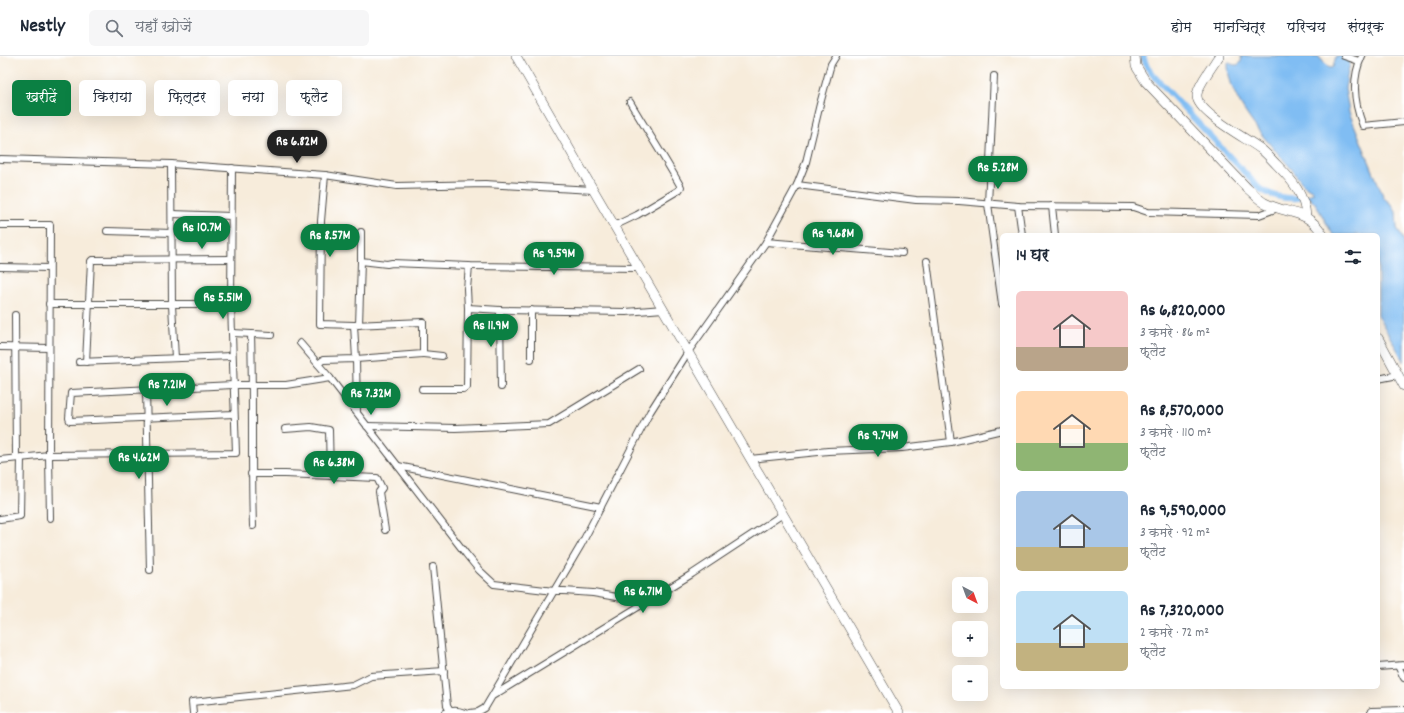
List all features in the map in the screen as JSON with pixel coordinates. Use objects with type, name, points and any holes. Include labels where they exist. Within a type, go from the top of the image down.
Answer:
[{"type":"main road","points":[[516,56],[899,713]]},
{"type":"main road","points":[[1135,56],[1136,66],[1146,82],[1248,189],[1264,202],[1306,217],[1315,223],[1322,233]]},
{"type":"main road","points":[[1219,56],[1198,90],[1196,97],[1201,105],[1215,119],[1262,150],[1290,178],[1303,197],[1306,207],[1306,217]]},
{"type":"main road","points":[[1380,342],[1404,386]]},
{"type":"street","points":[[470,713],[478,712],[485,708],[581,545],[650,412],[688,352],[766,242],[797,185],[806,162],[831,64],[836,56]]},
{"type":"street","points":[[1344,56],[1359,59],[1354,79],[1358,113],[1362,126],[1404,122]]},
{"type":"street","points":[[994,76],[988,204],[1000,275]]},
{"type":"street","points":[[614,226],[637,215],[679,190],[681,187],[664,155],[658,148],[630,102]]},
{"type":"street","points":[[0,159],[171,164],[232,168],[325,175],[396,186],[485,184],[593,190]]},
{"type":"street","points":[[171,164],[172,305],[175,358]]},
{"type":"street","points":[[0,460],[49,455],[236,453],[231,304],[232,168]]},
{"type":"street","points":[[325,175],[321,221],[320,324],[356,325],[423,322],[423,354]]},
{"type":"street","points":[[797,185],[916,200],[959,201],[1018,206],[1133,207],[1148,212],[1259,215],[1278,208]]},
{"type":"street","points":[[1018,206],[1022,233]]},
{"type":"street","points":[[1052,206],[1055,233]]},
{"type":"street","points":[[172,214],[231,216]]},
{"type":"street","points":[[0,225],[50,225],[50,518]]},
{"type":"street","points":[[107,230],[172,233]]},
{"type":"street","points":[[357,412],[356,325],[361,261],[361,232]]},
{"type":"street","points":[[766,242],[902,253]]},
{"type":"street","points":[[86,362],[92,260],[231,259]]},
{"type":"street","points":[[361,261],[387,264],[639,268]]},
{"type":"street","points":[[927,262],[951,442]]},
{"type":"street","points":[[422,389],[463,389],[467,387],[467,289],[469,266]]},
{"type":"street","points":[[0,267],[49,268]]},
{"type":"street","points":[[49,304],[231,304]]},
{"type":"street","points":[[468,308],[626,312],[663,309]]},
{"type":"street","points":[[500,310],[500,387]]},
{"type":"street","points":[[531,310],[531,359]]},
{"type":"street","points":[[0,519],[20,516],[15,315]]},
{"type":"street","points":[[233,333],[271,335]]},
{"type":"street","points":[[251,334],[251,474],[253,526]]},
{"type":"street","points":[[300,343],[357,412],[466,554],[479,570],[494,584],[554,591],[593,593],[646,602]]},
{"type":"street","points":[[0,347],[49,348]]},
{"type":"street","points":[[318,364],[323,360],[423,354],[442,356]]},
{"type":"street","points":[[80,362],[232,356]]},
{"type":"street","points":[[367,426],[455,428],[549,424],[639,369]]},
{"type":"street","points":[[1380,379],[1398,375]]},
{"type":"street","points":[[234,414],[146,417],[70,422],[69,418],[71,393],[233,385],[286,385],[330,378]]},
{"type":"street","points":[[146,390],[150,570]]},
{"type":"street","points":[[286,429],[311,428],[329,430],[330,475]]},
{"type":"street","points":[[750,459],[828,451],[902,448],[951,442],[1000,430]]},
{"type":"street","points":[[398,466],[601,507]]},
{"type":"street","points":[[251,474],[330,475],[377,478],[382,488],[379,492],[385,530]]},
{"type":"street","points":[[492,696],[692,574],[783,514]]},
{"type":"street","points":[[433,567],[448,712],[457,710],[465,713]]},
{"type":"street","points":[[1380,667],[1401,665],[1404,678]]},
{"type":"street","points":[[193,713],[192,702],[353,685],[371,676],[444,671]]},
{"type":"street","points":[[1372,713],[1371,711],[1404,710]]},
{"type":"water","points":[[1241,56],[1318,56],[1330,68],[1333,67],[1336,56],[1352,56],[1345,88],[1349,112],[1384,198],[1392,205],[1396,212],[1397,228],[1404,241],[1404,362],[1380,320],[1380,233],[1332,233],[1315,203],[1311,199],[1307,198],[1306,195],[1313,193],[1313,191],[1305,186],[1270,145],[1241,105],[1229,76],[1228,62],[1233,65],[1238,65],[1241,62]]},
{"type":"waterway","points":[[1143,56],[1147,67],[1153,75],[1260,189],[1269,194],[1287,198],[1297,198]]}]
